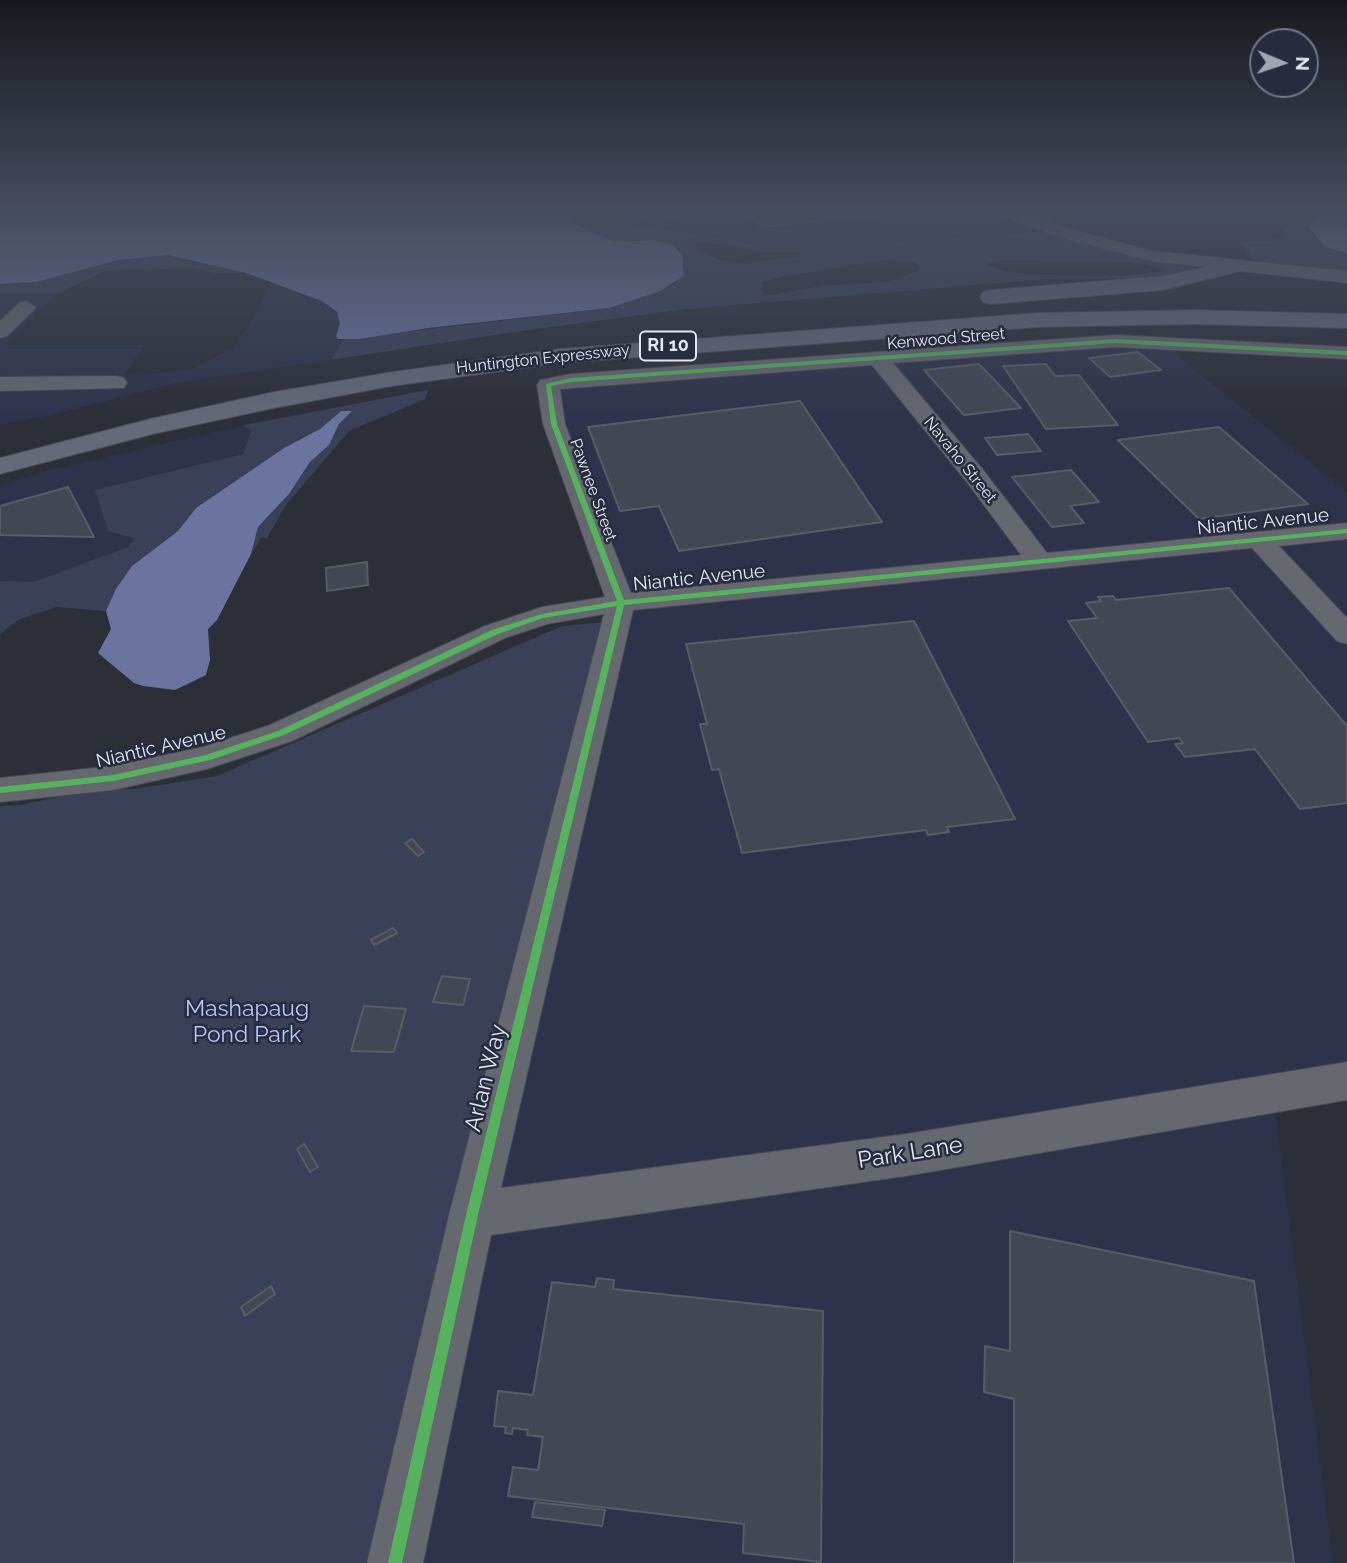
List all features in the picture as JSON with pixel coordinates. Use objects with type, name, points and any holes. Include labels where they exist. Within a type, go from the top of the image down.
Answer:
[{"type":"highway","points":[[972,299],[1104,281]]},
{"type":"highway","name":"Huntington Expressway","points":[[109,414],[280,377],[450,349],[613,331],[805,316],[1069,301],[1219,300],[1347,304]]},
{"type":"highway","name":"Huntington Expressway","points":[[0,466],[137,430],[274,400],[450,370],[561,356],[1038,320],[1195,317],[1347,321]]},
{"type":"street","points":[[0,332],[26,307]]},
{"type":"street","name":"Kenwood Street","points":[[548,385],[570,380],[1115,341],[1347,354]]},
{"type":"street","name":"Navaho Street","points":[[878,359],[975,476],[1040,562]]},
{"type":"street","points":[[0,384],[116,383]]},
{"type":"street","name":"Pawnee Street","points":[[548,385],[554,424],[621,603]]},
{"type":"street","name":"Niantic Avenue","points":[[0,790],[113,778],[207,758],[281,733],[495,632],[542,616],[621,603],[1347,530]]},
{"type":"street","points":[[1258,539],[1347,635]]},
{"type":"street","name":"Arlan Way","points":[[395,1563],[472,1215],[621,603]]},
{"type":"street","name":"Park Lane","points":[[472,1215],[906,1155],[1347,1081]]},
{"type":"shaded area","points":[[0,281],[40,281],[36,282],[0,284]]},
{"type":"shaded area","points":[[268,281],[676,281],[658,292],[609,308],[428,328],[359,339],[338,339],[336,336],[340,323],[337,312],[322,301]]},
{"type":"shaded area","points":[[272,281],[322,301],[337,312],[340,323],[338,338],[345,339],[330,360],[175,383],[51,415],[0,425],[0,294],[56,294],[5,345],[145,345],[123,376],[191,370],[234,347],[253,319]]},
{"type":"shaded area","points":[[1087,343],[1172,344],[1182,360],[1347,492],[1347,1079],[1272,1087],[1333,1563],[349,1563],[622,607],[549,387]]},
{"type":"shaded area","points":[[341,411],[352,411],[339,424],[329,445],[310,462],[289,494],[258,527],[251,554],[217,620],[208,629],[210,660],[206,675],[175,690],[143,686],[134,683],[98,653],[111,629],[106,611],[116,589],[132,566],[178,531],[196,508],[284,448],[320,429]]},
{"type":"shaded area","points":[[244,425],[251,431],[243,454],[100,489],[134,538],[128,547],[33,582],[0,581],[0,485],[46,471]]},
{"type":"green space","points":[[84,281],[57,294],[0,294],[0,284]]},
{"type":"green space","points":[[676,281],[767,281],[764,282],[763,294],[771,295],[822,286],[888,281],[1023,281],[686,309],[330,360],[345,339],[609,308],[677,283]]},
{"type":"green space","points":[[428,390],[425,399],[349,431],[286,505],[267,538],[262,537],[251,554],[258,527],[289,494],[310,462],[329,445],[339,424],[351,412],[341,411],[320,429],[284,448],[196,508],[178,531],[132,566],[106,611],[56,607],[18,620],[0,634],[0,581],[33,582],[128,547],[134,538],[108,531],[95,490],[243,454],[251,431],[244,425]]},
{"type":"green space","name":"Mashapaug Pond Park","points":[[605,622],[366,1563],[0,1563],[0,806],[21,805],[98,788],[135,789],[217,776],[562,626]]},
{"type":"building","points":[[1138,352],[1161,370],[1110,377],[1089,358]]},
{"type":"building","points":[[979,364],[1021,408],[964,415],[924,370]]},
{"type":"building","points":[[1046,364],[1055,376],[1079,375],[1118,425],[1046,429],[1003,366]]},
{"type":"building","points":[[800,401],[882,522],[679,551],[659,506],[620,511],[588,427]]},
{"type":"building","points":[[1219,427],[1308,504],[1199,519],[1118,440]]},
{"type":"building","points":[[1028,434],[1041,451],[997,455],[985,438]]},
{"type":"building","points":[[1071,470],[1099,502],[1070,506],[1084,523],[1052,527],[1012,477]]},
{"type":"building","points":[[68,487],[94,537],[0,535],[0,506]]},
{"type":"building","points":[[367,562],[368,585],[327,591],[326,568]]},
{"type":"building","points":[[1229,588],[1347,726],[1347,803],[1300,809],[1255,749],[1185,757],[1175,744],[1183,743],[1179,738],[1148,742],[1068,621],[1097,618],[1086,603],[1101,601],[1098,597],[1113,596],[1116,600]]},
{"type":"building","points":[[914,621],[1015,819],[947,827],[949,832],[928,835],[926,830],[742,853],[719,769],[712,770],[700,724],[707,724],[686,644]]},
{"type":"building","points":[[412,839],[424,852],[418,856],[405,843]]},
{"type":"building","points":[[393,928],[397,933],[374,945],[371,940]]},
{"type":"building","points":[[442,976],[470,979],[463,1005],[433,1002]]},
{"type":"building","points":[[364,1006],[406,1009],[394,1052],[351,1051]]},
{"type":"building","points":[[304,1144],[318,1167],[310,1172],[297,1149]]},
{"type":"building","points":[[1010,1231],[1254,1281],[1294,1563],[1014,1563],[1014,1399],[984,1392],[985,1346],[1010,1351]]},
{"type":"building","points":[[597,1278],[614,1280],[613,1289],[823,1311],[821,1562],[743,1553],[744,1524],[508,1496],[513,1467],[538,1470],[543,1437],[527,1435],[528,1430],[513,1428],[512,1434],[505,1433],[506,1427],[494,1426],[498,1391],[533,1395],[552,1282],[595,1287]]},
{"type":"building","points":[[271,1286],[275,1294],[245,1316],[241,1307]]},
{"type":"building","points":[[535,1502],[605,1510],[602,1526],[532,1517]]},
{"type":"cycle path","points":[[395,1563],[472,1215],[621,603],[554,424],[548,385],[571,380],[1115,341],[1347,353]]},
{"type":"cycle path","points":[[0,790],[113,778],[207,758],[281,733],[495,632],[542,616],[621,603],[1347,531]]}]
